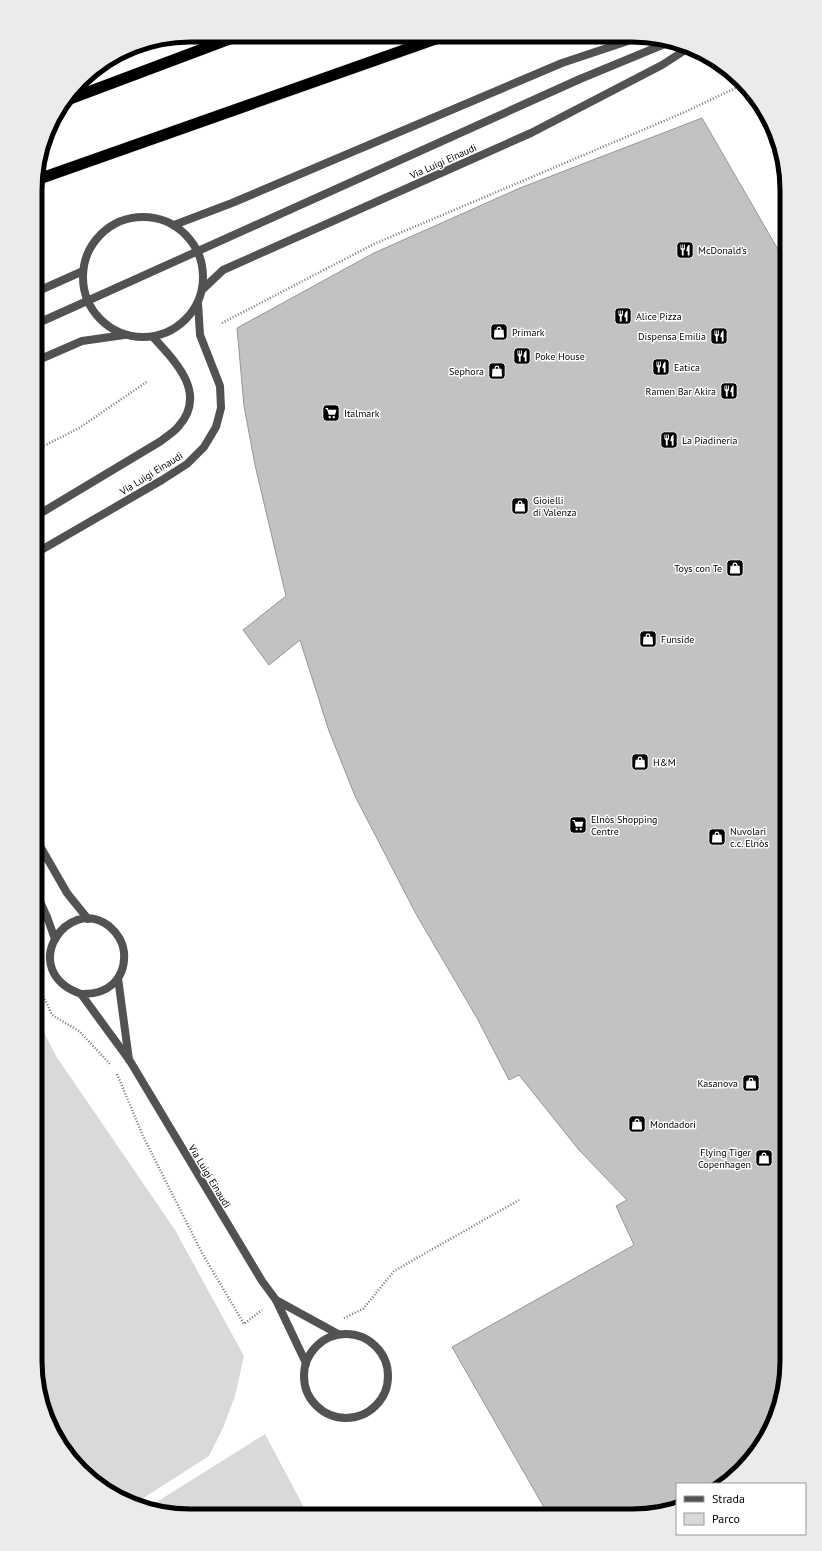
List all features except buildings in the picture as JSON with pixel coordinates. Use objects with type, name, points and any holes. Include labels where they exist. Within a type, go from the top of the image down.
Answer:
[{"type":"highway","points":[[75,97],[221,42]]},
{"type":"highway","points":[[42,178],[427,42]]},
{"type":"street","points":[[174,225],[232,203],[562,63],[624,42]]},
{"type":"street","points":[[42,321],[580,79],[662,45]]},
{"type":"street","name":"Via Luigi Einaudi","points":[[203,289],[223,270],[531,133],[662,65],[684,51]]},
{"type":"street","name":"Via Luigi Einaudi","points":[[137,216],[157,218],[174,225],[189,237],[199,252],[204,271],[203,289],[198,303],[190,316],[180,326],[167,333],[153,337],[138,338],[124,335],[106,325],[92,310],[84,291],[83,271],[88,251],[100,234],[117,222],[137,216]]},
{"type":"street","points":[[42,289],[83,271]]},
{"type":"street","name":"Via Luigi Einaudi","points":[[42,550],[162,480],[187,464],[204,447],[216,427],[221,408],[221,393],[220,386],[200,335],[198,303]]},
{"type":"street","name":"Via Luigi Einaudi","points":[[42,358],[82,341],[124,335]]},
{"type":"street","points":[[42,512],[161,441],[178,428],[186,415],[191,401],[188,384],[177,363],[153,337]]},
{"type":"street","points":[[42,849],[67,893],[88,919]]},
{"type":"street","points":[[42,906],[55,939]]},
{"type":"street","name":"Via Luigi Einaudi","points":[[130,1061],[118,978],[125,959],[121,940],[115,931],[108,925],[88,919],[78,920],[61,930],[55,939],[50,950],[50,961],[53,973],[60,983],[69,990],[81,994],[130,1061],[262,1281],[276,1300],[306,1363]]},
{"type":"street","points":[[81,994],[91,994],[102,991],[111,986],[118,978]]},
{"type":"street","name":"Via Luigi Einaudi","points":[[276,1300],[338,1334]]},
{"type":"street","points":[[350,1333],[362,1336],[372,1342],[382,1352],[388,1364],[389,1378],[386,1392],[379,1403],[368,1412],[355,1417],[342,1418],[331,1415],[314,1403],[308,1394],[304,1373],[306,1363],[311,1352],[318,1344],[327,1338],[338,1334],[350,1333]]},
{"type":"path","points":[[222,323],[374,244],[685,112],[738,87]]},
{"type":"path","points":[[42,447],[79,428],[148,381]]},
{"type":"path","points":[[42,993],[52,1015],[79,1031],[115,1070],[143,1136],[202,1253],[244,1324],[276,1300]]},
{"type":"path","points":[[343,1318],[363,1309],[394,1271],[519,1200]]},
{"type":"green space","points":[[42,1028],[56,1056],[175,1230],[244,1356],[235,1396],[223,1428],[209,1456],[140,1500],[124,1494],[108,1484],[85,1466],[67,1443],[53,1418],[47,1400],[42,1371]]},
{"type":"green space","points":[[265,1434],[305,1509],[180,1509],[153,1504]]},
{"type":"place","name":"McDonald's","points":[[685,250]]},
{"type":"place","name":"Alice Pizza","points":[[623,316]]},
{"type":"place","name":"Primark","points":[[499,332]]},
{"type":"place","name":"Dispensa Emilia","points":[[719,336]]},
{"type":"place","name":"Poke House","points":[[522,356]]},
{"type":"place","name":"Eatica","points":[[661,367]]},
{"type":"place","name":"Sephora","points":[[497,371]]},
{"type":"place","name":"Ramen Bar Akira","points":[[729,391]]},
{"type":"place","name":"Italmark","points":[[331,413]]},
{"type":"place","name":"La Piadineria","points":[[669,440]]},
{"type":"place","name":"Gioielli di Valenza","points":[[520,506]]},
{"type":"place","name":"Toys con Te","points":[[735,568]]},
{"type":"place","name":"Funside","points":[[648,639]]},
{"type":"place","name":"H&M","points":[[640,762]]},
{"type":"place","name":"Elnòs Shopping Centre","points":[[578,825]]},
{"type":"place","name":"Nuvolari c.c. Elnòs","points":[[717,837]]},
{"type":"place","name":"Kasanova","points":[[751,1083]]},
{"type":"place","name":"Mondadori","points":[[637,1124]]},
{"type":"place","name":"Flying Tiger Copenhagen","points":[[764,1158]]}]
